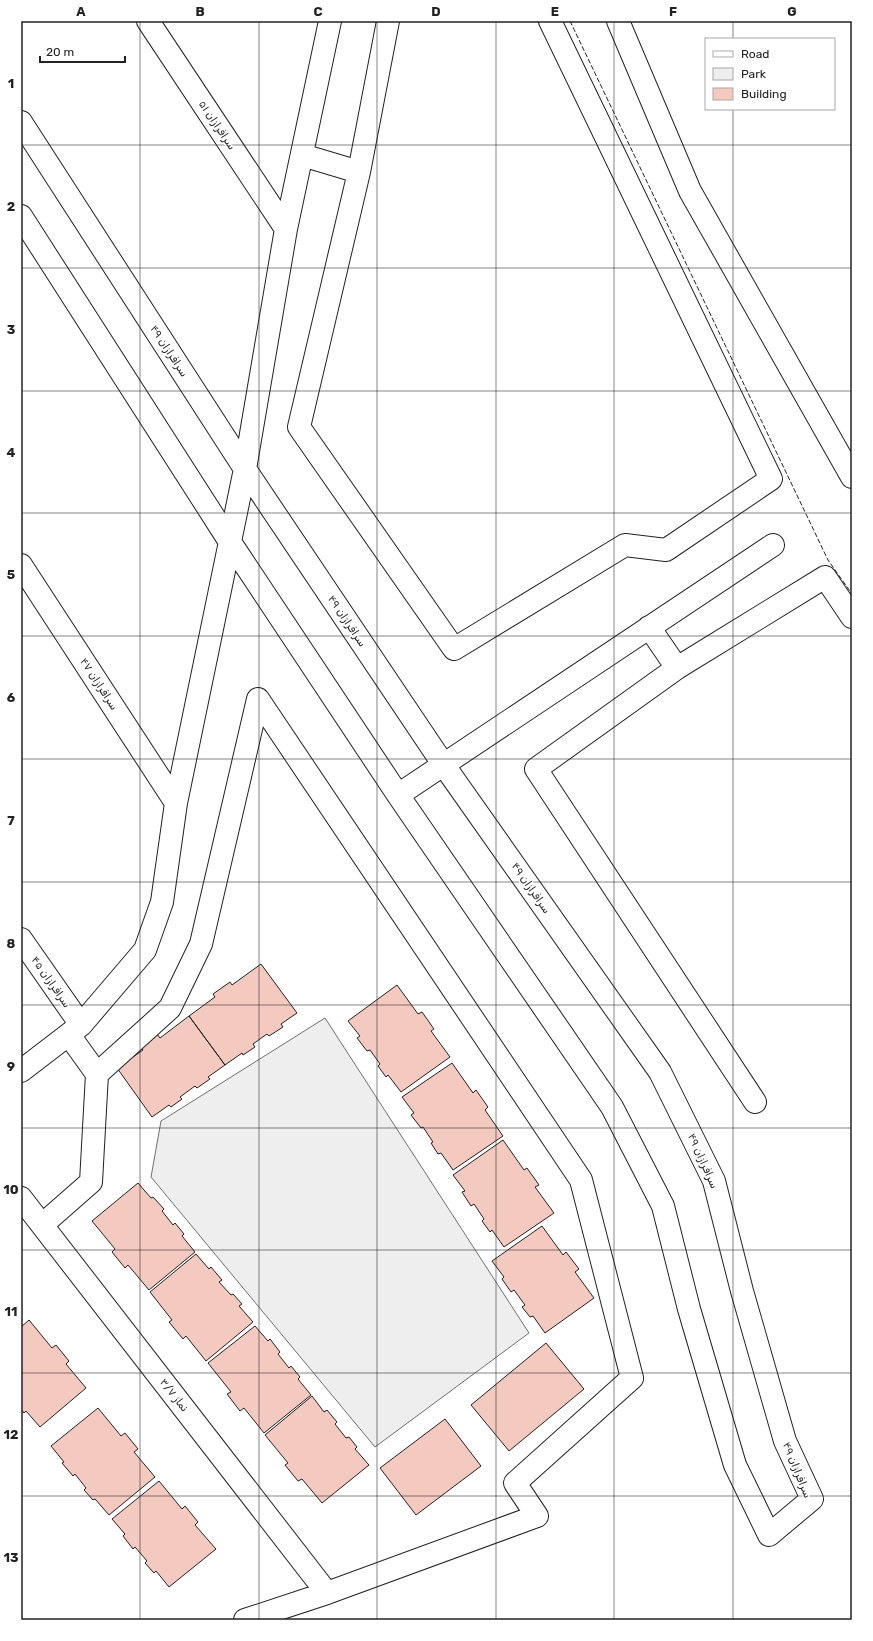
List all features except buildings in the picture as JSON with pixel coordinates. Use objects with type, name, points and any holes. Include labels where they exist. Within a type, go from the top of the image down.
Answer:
[{"type":"street","name":"سرافرازان ۵۱","points":[[148,21],[286,230]]},
{"type":"street","points":[[21,1071],[75,1030],[145,950],[162,902],[176,803],[245,469],[286,230],[330,21]]},
{"type":"street","points":[[388,21],[359,172],[299,427],[454,649],[625,545],[666,550],[771,478],[550,21]]},
{"type":"street","points":[[618,21],[690,191],[852,477]]},
{"type":"street","name":"سرافرازان ۴۹","points":[[21,122],[245,469],[443,764],[660,1072],[714,1181],[742,1291],[785,1441],[812,1499],[769,1535],[735,1465],[689,1308],[663,1206],[612,1107],[398,795],[230,542],[21,216]]},
{"type":"street","points":[[302,155],[359,172]]},
{"type":"street","points":[[398,795],[773,545]]},
{"type":"street","name":"سرافرازان ۴۷","points":[[21,566],[176,803]]},
{"type":"street","points":[[755,1102],[536,769],[677,668],[825,577],[852,617]]},
{"type":"street","points":[[649,627],[677,668]]},
{"type":"street","points":[[42,1225],[91,1182],[97,1074],[170,1008],[201,944],[258,699],[581,1180],[632,1378],[514,1484],[537,1516],[328,1593],[245,1620]]},
{"type":"street","name":"سرافرازان ۴۵","points":[[21,939],[75,1030],[97,1074]]},
{"type":"street","name":"نماز ۳/۷","points":[[21,1198],[328,1593]]},
{"type":"green space","points":[[325,1018],[529,1333],[375,1447],[151,1177],[161,1121]]},
{"type":"fence","points":[[570,21],[828,560],[852,594]]}]
